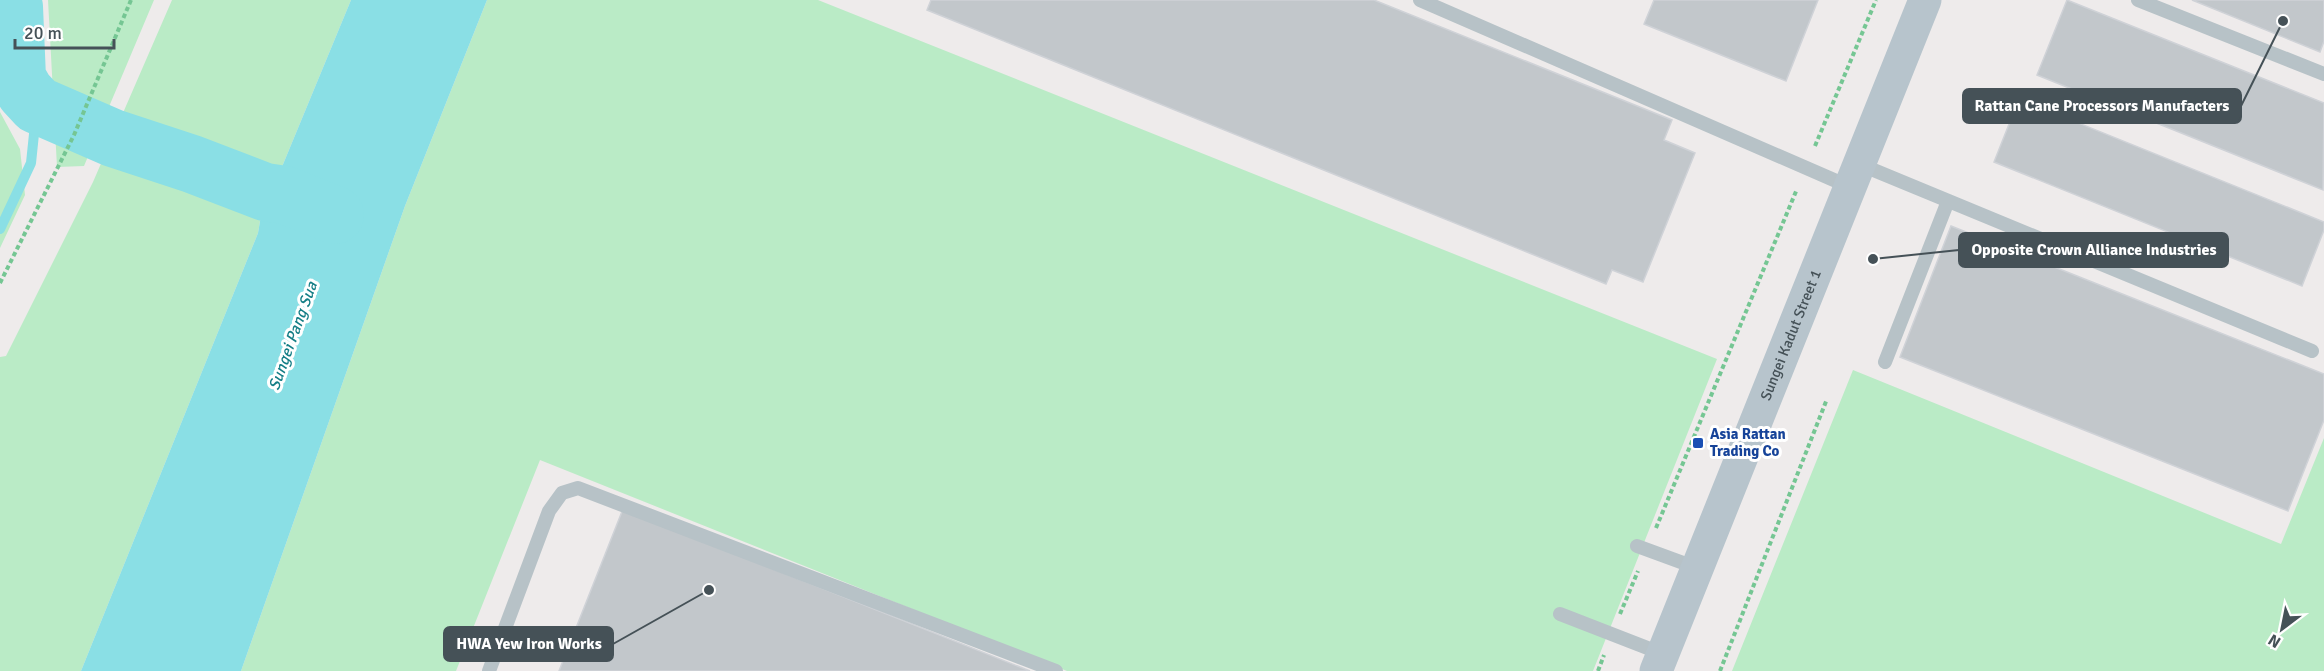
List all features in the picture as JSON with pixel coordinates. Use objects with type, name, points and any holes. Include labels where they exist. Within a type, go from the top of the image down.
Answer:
[{"type":"street","name":"Sungei Kadut Street 1","points":[[1659,662],[1925,0]]},
{"type":"lane","points":[[1420,0],[1806,168],[1854,175],[1948,201],[2312,351]]},
{"type":"lane","points":[[2138,0],[2324,74]]},
{"type":"lane","points":[[1885,362],[1948,201]]},
{"type":"lane","points":[[489,671],[549,511],[562,493],[578,488],[1056,671]]},
{"type":"lane","points":[[1642,548],[1697,568]]},
{"type":"lane","points":[[1560,614],[1612,634],[1659,662]]},
{"type":"path","points":[[0,283],[74,135],[131,0]]},
{"type":"path","points":[[1612,634],[1642,548],[1876,0]]},
{"type":"path","points":[[1720,671],[1827,399]]},
{"type":"green space","points":[[48,0],[154,0],[84,166],[57,167]]},
{"type":"green space","points":[[172,0],[351,0],[279,174],[265,192],[258,233],[81,671],[0,671],[0,357],[6,356],[93,182]]},
{"type":"green space","points":[[487,0],[818,0],[1717,359],[1593,671],[1067,671],[540,460],[456,671],[241,671],[405,206]]},
{"type":"green space","points":[[0,112],[20,149],[25,195],[0,248]]},
{"type":"green space","points":[[1853,370],[2281,544],[2324,438],[2324,671],[1732,671]]},
{"type":"water","name":"Sungei Pang Sua","points":[[351,0],[487,0],[405,206],[241,671],[81,671],[258,233],[265,192],[279,174]]},
{"type":"building","points":[[931,0],[1374,0],[1672,120],[1664,140],[1695,153],[1643,282],[1612,270],[1606,284],[927,10]]},
{"type":"building","points":[[1654,0],[1818,0],[1786,81],[1644,24]]},
{"type":"building","points":[[2067,0],[2324,103],[2323,190],[2037,75]]},
{"type":"building","points":[[2192,0],[2324,0],[2324,41],[2320,52]]},
{"type":"building","points":[[2019,99],[2324,222],[2324,230],[2302,286],[1994,162]]},
{"type":"building","points":[[1951,226],[2324,374],[2324,420],[2288,511],[1900,357]]},
{"type":"building","points":[[623,509],[1030,671],[559,671]]},
{"type":"waterway","points":[[11,0],[14,7],[17,78],[25,92],[37,105],[113,138],[192,164],[265,192],[285,195],[335,215]]},
{"type":"waterway","points":[[0,229],[31,163],[37,105]]},
{"type":"place","name":"Rattan Cane Processors Manufacters","points":[[2283,21]]},
{"type":"place","name":"Opposite Crown Alliance Industries","points":[[1873,259]]},
{"type":"place","name":"Asia Rattan Trading Co","points":[[1698,443]]},
{"type":"place","name":"HWA Yew Iron Works","points":[[709,590]]}]
